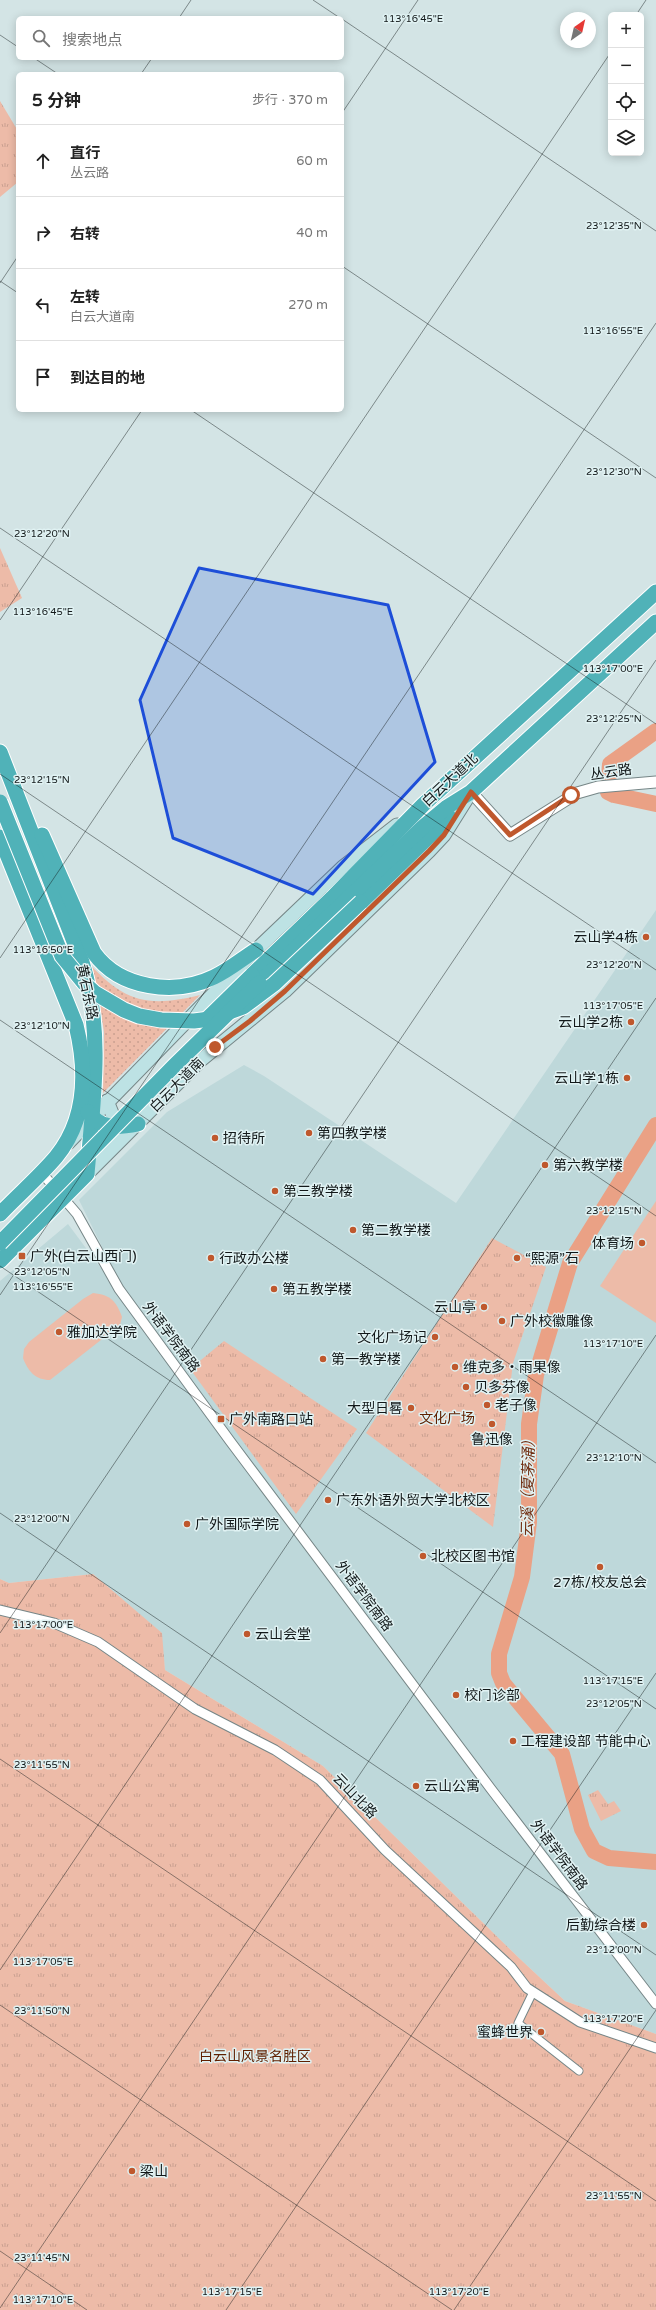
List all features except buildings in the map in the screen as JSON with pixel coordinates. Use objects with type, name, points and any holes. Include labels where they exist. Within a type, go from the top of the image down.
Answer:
[{"type":"highway","name":"白云大道北","points":[[256,979],[415,812],[656,592]]},
{"type":"highway","name":"白云大道北","points":[[256,979],[424,827],[447,807],[471,792],[656,622]]},
{"type":"highway","name":"黄石东路","points":[[0,752],[72,935],[86,975],[93,1010],[96,1070],[87,1174]]},
{"type":"highway","points":[[9,774],[46,843],[88,942],[97,957],[107,968],[117,975],[137,983],[159,987],[181,986],[214,977],[256,950]]},
{"type":"highway","points":[[0,802],[62,956],[84,983],[95,993],[124,1010],[139,1016],[161,1020],[194,1021],[222,1015],[243,1007],[274,984],[427,838],[471,792]]},
{"type":"highway","name":"黄石东路","points":[[0,837],[42,943],[70,1008],[80,1040],[83,1069],[80,1114],[73,1131],[56,1156]]},
{"type":"highway","points":[[42,943],[52,952],[58,953],[68,947],[72,935]]},
{"type":"highway","name":"白云大道南","points":[[0,1229],[256,979]]},
{"type":"highway","name":"白云大道南","points":[[0,1243],[256,979]]},
{"type":"highway","points":[[81,1101],[92,1118],[107,1126],[124,1127],[138,1124]]},
{"type":"highway","points":[[0,1214],[56,1156]]},
{"type":"highway","name":"白云大道南","points":[[0,1261],[87,1174]]},
{"type":"main road","name":"白云大道南","points":[[87,1174],[201,1060],[285,991],[429,851],[444,835],[471,792]]},
{"type":"main road","points":[[56,1156],[107,1101],[256,950],[343,868],[374,841],[415,812]]},
{"type":"main road","points":[[107,1101],[110,1113],[117,1120],[138,1124]]},
{"type":"street","name":"丛云路","points":[[471,792],[510,835],[568,797],[598,787],[656,782]]},
{"type":"street","name":"外语学院南路","points":[[41,1172],[77,1214],[106,1268],[130,1305],[469,1759],[656,2004]]},
{"type":"street","name":"云山北路","points":[[0,1610],[54,1623],[98,1642],[195,1709],[275,1750],[320,1780],[385,1850],[511,1967],[527,1988],[580,2022],[656,2048]]},
{"type":"street","points":[[533,1992],[518,2023],[580,2070]]},
{"type":"highlighted area","points":[[199,568],[388,605],[435,762],[313,894],[173,838],[140,700]]},
{"type":"shaded area","name":"广东外语外贸大学北校区","points":[[656,910],[656,2034],[565,2001],[323,1766],[165,1670],[161,1633],[93,1574],[9,1583],[0,1579],[0,1281],[68,1224],[135,1314],[79,1200],[167,1112],[244,1065],[264,1076],[456,1203]]},
{"type":"green space","points":[[0,101],[16,128],[16,184],[0,197]]},
{"type":"green space","points":[[0,548],[22,598],[0,612]]},
{"type":"green space","points":[[85,959],[111,984],[135,998],[149,1001],[164,1001],[200,995],[103,1093],[104,1032],[100,1006]]},
{"type":"green space","name":"体育场","points":[[656,1201],[656,1323],[600,1286]]},
{"type":"green space","name":"文化广场","points":[[492,1238],[546,1267],[513,1363],[493,1527],[366,1433]]},
{"type":"green space","points":[[93,1293],[109,1297],[115,1303],[122,1317],[120,1325],[50,1380],[45,1380],[33,1374],[23,1358],[24,1349],[29,1342],[83,1299]]},
{"type":"green space","points":[[224,1341],[357,1429],[296,1514],[190,1369]]},
{"type":"green space","name":"白云山风景名胜区","points":[[93,1574],[162,1633],[165,1670],[323,1766],[565,2001],[656,2034],[656,2310],[0,2310],[0,1579],[9,1583]]},
{"type":"green space","points":[[598,1790],[608,1804],[614,1801],[621,1811],[601,1821],[588,1795]]},
{"type":"waterway","points":[[656,731],[610,764],[608,792],[614,795],[656,804]]},
{"type":"waterway","name":"云溪（夏茅涌）","points":[[656,1125],[570,1263],[536,1375],[529,1424],[529,1522],[522,1577],[499,1654],[499,1673],[503,1683],[562,1754],[582,1829],[594,1851],[609,1858],[656,1862]]},
{"type":"place","name":"云山学4栋","points":[[646,937]]},
{"type":"place","name":"云山学2栋","points":[[631,1022]]},
{"type":"place","name":"云山学1栋","points":[[627,1078]]},
{"type":"place","name":"第四教学楼","points":[[309,1133]]},
{"type":"place","name":"招待所","points":[[215,1138]]},
{"type":"place","name":"第六教学楼","points":[[545,1165]]},
{"type":"place","name":"第三教学楼","points":[[275,1191]]},
{"type":"place","name":"第二教学楼","points":[[353,1230]]},
{"type":"place","name":"体育场","points":[[642,1243]]},
{"type":"place","name":"广外(白云山西门)","points":[[22,1256]]},
{"type":"place","name":"行政办公楼","points":[[211,1258]]},
{"type":"place","name":"“熙源”石","points":[[517,1258]]},
{"type":"place","name":"第五教学楼","points":[[274,1289]]},
{"type":"place","name":"云山亭","points":[[484,1307]]},
{"type":"place","name":"广外校徽雕像","points":[[502,1321]]},
{"type":"place","name":"雅加达学院","points":[[59,1332]]},
{"type":"place","name":"文化广场记","points":[[435,1337]]},
{"type":"place","name":"第一教学楼","points":[[323,1359]]},
{"type":"place","name":"维克多・雨果像","points":[[455,1367]]},
{"type":"place","name":"贝多芬像","points":[[466,1387]]},
{"type":"place","name":"老子像","points":[[487,1405]]},
{"type":"place","name":"大型日晷","points":[[411,1408]]},
{"type":"place","name":"广外南路口站","points":[[221,1419]]},
{"type":"place","name":"鲁迅像","points":[[492,1424]]},
{"type":"place","name":"广东外语外贸大学北校区","points":[[328,1500]]},
{"type":"place","name":"广外国际学院","points":[[187,1524]]},
{"type":"place","name":"北校区图书馆","points":[[423,1556]]},
{"type":"place","name":"27栋/校友总会","points":[[600,1567]]},
{"type":"place","name":"云山会堂","points":[[247,1634]]},
{"type":"place","name":"校门诊部","points":[[456,1695]]},
{"type":"place","name":"工程建设部 节能中心","points":[[513,1741]]},
{"type":"place","name":"云山公寓","points":[[416,1786]]},
{"type":"place","name":"后勤综合楼","points":[[644,1925]]},
{"type":"place","name":"蜜蜂世界","points":[[541,2032]]},
{"type":"place","name":"梁山","points":[[132,2171]]},
{"type":"route","points":[[215,1047],[264,1010],[285,991],[429,851],[444,835],[471,792],[499,825],[510,835],[571,795]]}]
